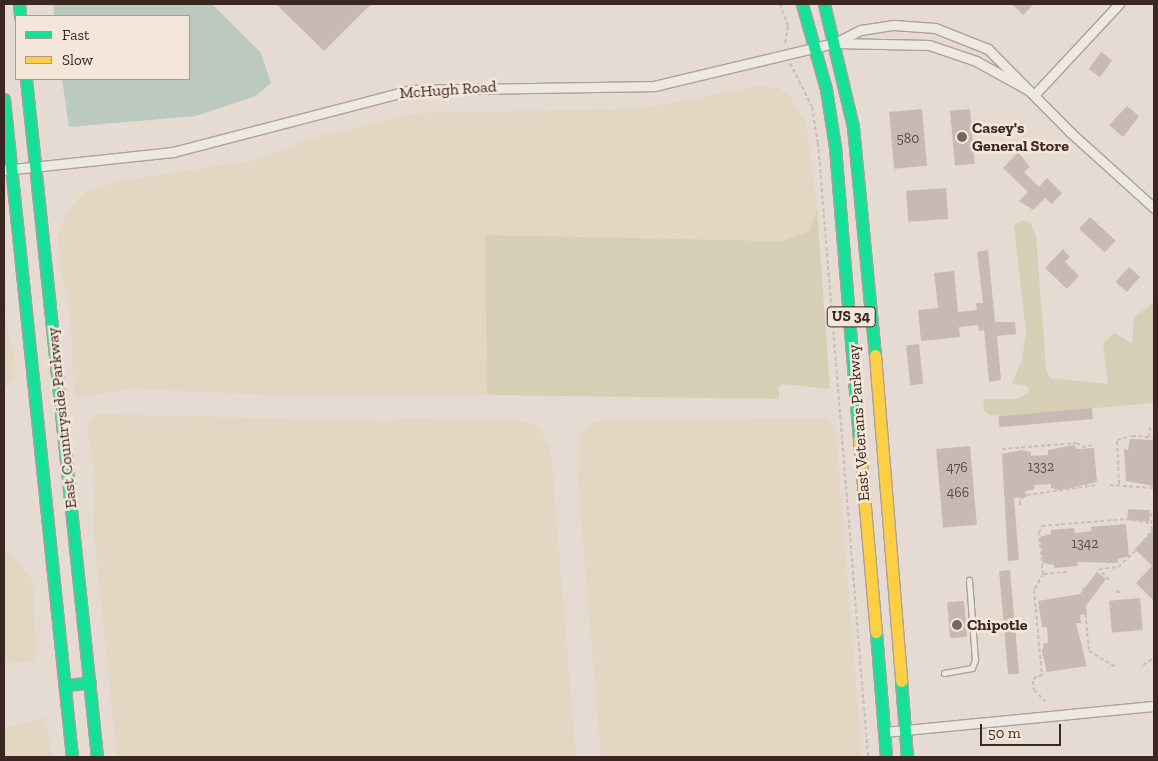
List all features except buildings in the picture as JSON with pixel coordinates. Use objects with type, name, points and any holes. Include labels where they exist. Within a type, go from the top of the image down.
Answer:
[{"type":"main road","name":"East Veterans Parkway","points":[[802,4],[816,48],[826,89],[841,204],[886,757]]},
{"type":"main road","name":"East Veterans Parkway","points":[[824,4],[836,43],[845,83],[857,171],[907,757]]},
{"type":"main road","name":"East Countryside Parkway","points":[[26,80],[97,757]]},
{"type":"main road","name":"East Countryside Parkway","points":[[4,99],[8,170],[72,757]]},
{"type":"main road","points":[[65,686],[90,683]]},
{"type":"street","points":[[1035,94],[1119,4]]},
{"type":"street","name":"McHugh Road","points":[[8,170],[173,152],[224,142],[360,100],[410,90],[654,86],[836,43],[861,30],[894,25],[935,28],[988,49],[1035,94],[1070,132],[1154,208]]},
{"type":"street","name":"McHugh Road","points":[[836,43],[929,45],[976,61],[1035,94]]},
{"type":"street","points":[[884,732],[1154,706]]},
{"type":"lane","points":[[944,673],[964,672],[972,668],[975,660],[969,580]]},
{"type":"path","points":[[780,4],[788,26],[785,45]]},
{"type":"path","points":[[791,69],[812,107],[818,143],[868,757]]},
{"type":"path","points":[[1149,437],[1150,427]]},
{"type":"path","points":[[1120,484],[1116,440],[1154,437]]},
{"type":"path","points":[[1002,449],[1077,443],[1082,446],[1094,445]]},
{"type":"path","points":[[1082,446],[1086,486]]},
{"type":"path","points":[[1110,485],[1120,484],[1154,488]]},
{"type":"path","points":[[1020,505],[1020,499],[1027,495],[1083,490],[1086,486],[1097,486]]},
{"type":"path","points":[[1109,580],[1099,569],[1124,564],[1152,530],[1150,523],[1151,510]]},
{"type":"path","points":[[1045,701],[1034,690],[1033,681],[1036,676],[1042,676],[1034,590],[1043,574],[1039,533],[1042,526],[1126,519],[1150,523]]},
{"type":"path","points":[[1043,574],[1067,572]]},
{"type":"path","points":[[1083,588],[1089,651],[1116,667]]},
{"type":"path","points":[[1116,591],[1122,593]]},
{"type":"path","points":[[1144,665],[1154,658]]},
{"type":"shaded area","points":[[53,4],[212,4],[261,53],[271,83],[256,96],[196,116],[69,127],[62,80],[190,80],[190,15],[54,15]]},
{"type":"shaded area","points":[[757,86],[778,88],[789,95],[806,123],[817,209],[809,231],[781,241],[486,235],[487,395],[275,395],[134,389],[74,397],[70,313],[61,272],[58,236],[68,211],[84,192],[124,180],[257,160],[308,139],[414,113],[639,109]]},
{"type":"shaded area","points":[[817,209],[830,389],[783,384],[779,386],[779,399],[487,395],[485,235],[781,241],[809,231]]},
{"type":"shaded area","points":[[1022,220],[1031,223],[1036,236],[1046,369],[1050,378],[1108,384],[1103,343],[1115,333],[1132,344],[1134,318],[1154,302],[1154,403],[1003,416],[989,415],[983,409],[984,399],[1015,399],[1027,394],[1029,390],[1027,386],[1012,383],[1022,360],[1026,332],[1014,226]]},
{"type":"shaded area","points":[[4,253],[8,333],[15,361],[15,376],[4,392]]},
{"type":"shaded area","points":[[96,414],[388,421],[400,418],[515,420],[538,426],[550,449],[552,464],[576,757],[117,757],[93,527],[95,476],[87,430],[90,419]]},
{"type":"shaded area","points":[[829,418],[836,435],[862,757],[601,757],[577,471],[577,435],[594,422],[605,420]]},
{"type":"shaded area","points":[[4,550],[15,557],[33,582],[36,662],[4,663]]},
{"type":"shaded area","points":[[46,717],[51,757],[4,757],[4,728]]},
{"type":"traffic: fast","points":[[19,4],[20,15]]},
{"type":"traffic: fast","points":[[802,4],[826,89],[835,147],[859,439]]},
{"type":"traffic: fast","points":[[824,4],[853,127],[875,355]]},
{"type":"traffic: fast","points":[[26,80],[97,757]]},
{"type":"traffic: fast","points":[[4,99],[72,757]]},
{"type":"traffic: fast","points":[[876,632],[886,757]]},
{"type":"traffic: fast","points":[[901,681],[907,757]]},
{"type":"traffic: fast","points":[[65,685],[90,683]]},
{"type":"traffic: slow","points":[[875,355],[901,681]]},
{"type":"traffic: slow","points":[[859,439],[876,632]]},
{"type":"place","name":"Casey's General Store","points":[[962,137]]},
{"type":"place","name":"Chipotle","points":[[957,625]]}]
